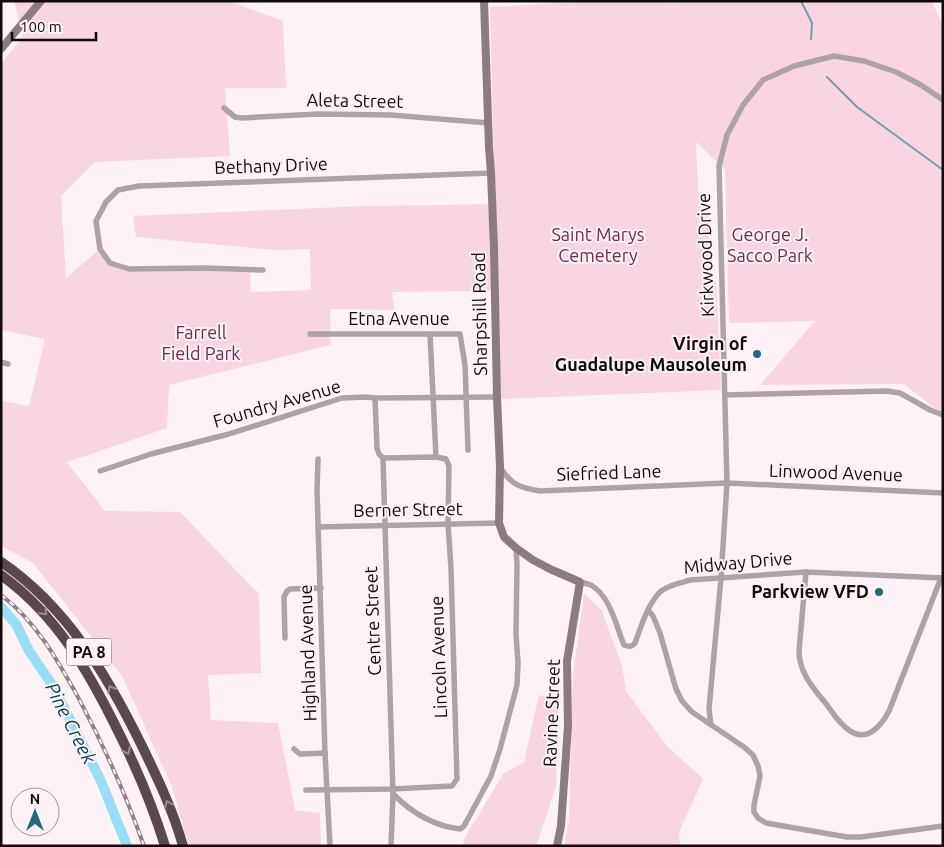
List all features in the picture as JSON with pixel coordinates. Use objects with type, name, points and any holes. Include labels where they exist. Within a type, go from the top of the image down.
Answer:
[{"type":"highway","name":"PA 8","points":[[1,562],[23,578],[49,602],[72,629],[100,670],[125,713],[150,763],[170,806],[183,846]]},
{"type":"highway","name":"PA 8","points":[[1,575],[25,594],[48,617],[79,660],[109,713],[135,768],[165,846]]},
{"type":"street","points":[[1,49],[40,1]]},
{"type":"street","name":"Sharpshill Road","points":[[484,1],[500,467],[499,523]]},
{"type":"street","name":"Kirkwood Drive","points":[[710,725],[709,710],[721,578],[727,483],[719,166],[727,135],[743,105],[763,80],[794,66],[834,56],[864,61],[896,72],[921,85],[943,100]]},
{"type":"street","name":"Aleta Street","points":[[224,108],[234,117],[242,118],[318,114],[392,115],[489,123]]},
{"type":"street","name":"Bethany Drive","points":[[263,270],[204,268],[129,269],[110,263],[100,249],[96,222],[106,202],[118,190],[139,186],[491,172]]},
{"type":"street","name":"Etna Avenue","points":[[310,334],[460,334],[465,365],[468,450]]},
{"type":"street","points":[[383,458],[436,457],[430,334]]},
{"type":"street","points":[[1,362],[8,364]]},
{"type":"street","points":[[725,395],[886,391],[900,393],[943,415]]},
{"type":"street","name":"Foundry Avenue","points":[[100,471],[151,454],[228,434],[342,398],[497,397]]},
{"type":"street","name":"Centre Street","points":[[375,398],[377,448],[383,458],[393,791],[391,846]]},
{"type":"street","name":"Lincoln Avenue","points":[[393,791],[452,786],[457,779],[448,524],[448,466],[446,459],[436,457]]},
{"type":"street","name":"Highland Avenue","points":[[318,459],[318,527],[325,753],[330,846]]},
{"type":"street","name":"Siefried Lane","points":[[500,467],[513,483],[526,489],[540,491],[727,483]]},
{"type":"street","name":"Linwood Avenue","points":[[727,483],[943,492]]},
{"type":"street","points":[[499,523],[504,536],[516,548],[533,560],[580,582]]},
{"type":"street","name":"Berner Street","points":[[318,527],[499,523]]},
{"type":"street","points":[[306,790],[393,791],[402,802],[419,816],[444,826],[460,829],[464,826],[491,776],[500,750],[517,684],[516,548]]},
{"type":"street","points":[[806,572],[799,651],[802,670],[843,726],[852,733],[861,734],[870,734],[876,730],[889,712],[942,578]]},
{"type":"street","name":"Midway Drive","points":[[580,582],[590,585],[600,592],[615,617],[624,645],[628,647],[635,643],[648,610],[662,590],[674,584],[690,580],[806,572],[942,578]]},
{"type":"street","name":"Ravine Street","points":[[557,846],[561,826],[568,726],[567,661],[580,582]]},
{"type":"street","points":[[285,638],[284,596],[286,591],[290,589],[321,588]]},
{"type":"street","points":[[648,610],[653,616],[660,633],[676,689],[682,701],[692,712],[753,755],[760,776],[754,805],[754,812],[758,818],[766,823],[847,837],[861,837],[943,826]]},
{"type":"street","points":[[294,750],[300,754],[325,753]]},
{"type":"green space","points":[[14,1],[229,1],[283,21],[286,88],[225,88],[230,156],[95,162],[61,196],[66,278],[100,249],[110,263],[129,269],[250,270],[251,292],[311,290],[310,249],[274,250],[136,237],[133,216],[368,206],[495,204],[490,7],[595,1],[664,1],[678,3],[678,1],[932,1],[943,26],[943,415],[904,384],[760,385],[815,321],[729,323],[725,170],[696,142],[698,191],[708,216],[711,278],[716,282],[721,390],[501,399],[497,291],[392,292],[394,310],[330,309],[331,345],[169,385],[167,428],[67,462],[105,511],[180,512],[259,594],[261,673],[208,675],[211,720],[278,723],[295,810],[320,813],[321,846],[189,846],[172,787],[122,676],[33,563],[1,546],[1,401],[29,406],[45,339],[1,330],[1,64],[23,36]]},
{"type":"green space","points":[[584,593],[602,611],[622,666],[626,691],[666,745],[703,779],[679,832],[680,846],[564,846],[569,819],[573,676]]},
{"type":"green space","points":[[539,695],[558,701],[556,787],[536,846],[463,846],[464,839],[503,774],[524,762]]},
{"type":"waterway","points":[[801,1],[812,23],[811,39]]},
{"type":"waterway","points":[[827,77],[857,107],[943,170]]},
{"type":"waterway","name":"Pine Creek","points":[[1,607],[16,624],[29,651],[53,686],[101,781],[127,846]]},
{"type":"railway","points":[[1,595],[14,605],[36,629],[79,699],[114,771],[144,846]]},
{"type":"place","name":"Virgin of Guadalupe Mausoleum","points":[[757,354]]},
{"type":"place","name":"Parkview VFD","points":[[879,592]]},
{"type":"park label","name":"Saint Marys Cemetery","points":[[598,245]]},
{"type":"park label","name":"George J. Sacco Park","points":[[770,245]]},
{"type":"park label","name":"Farrell Field Park","points":[[201,343]]}]
